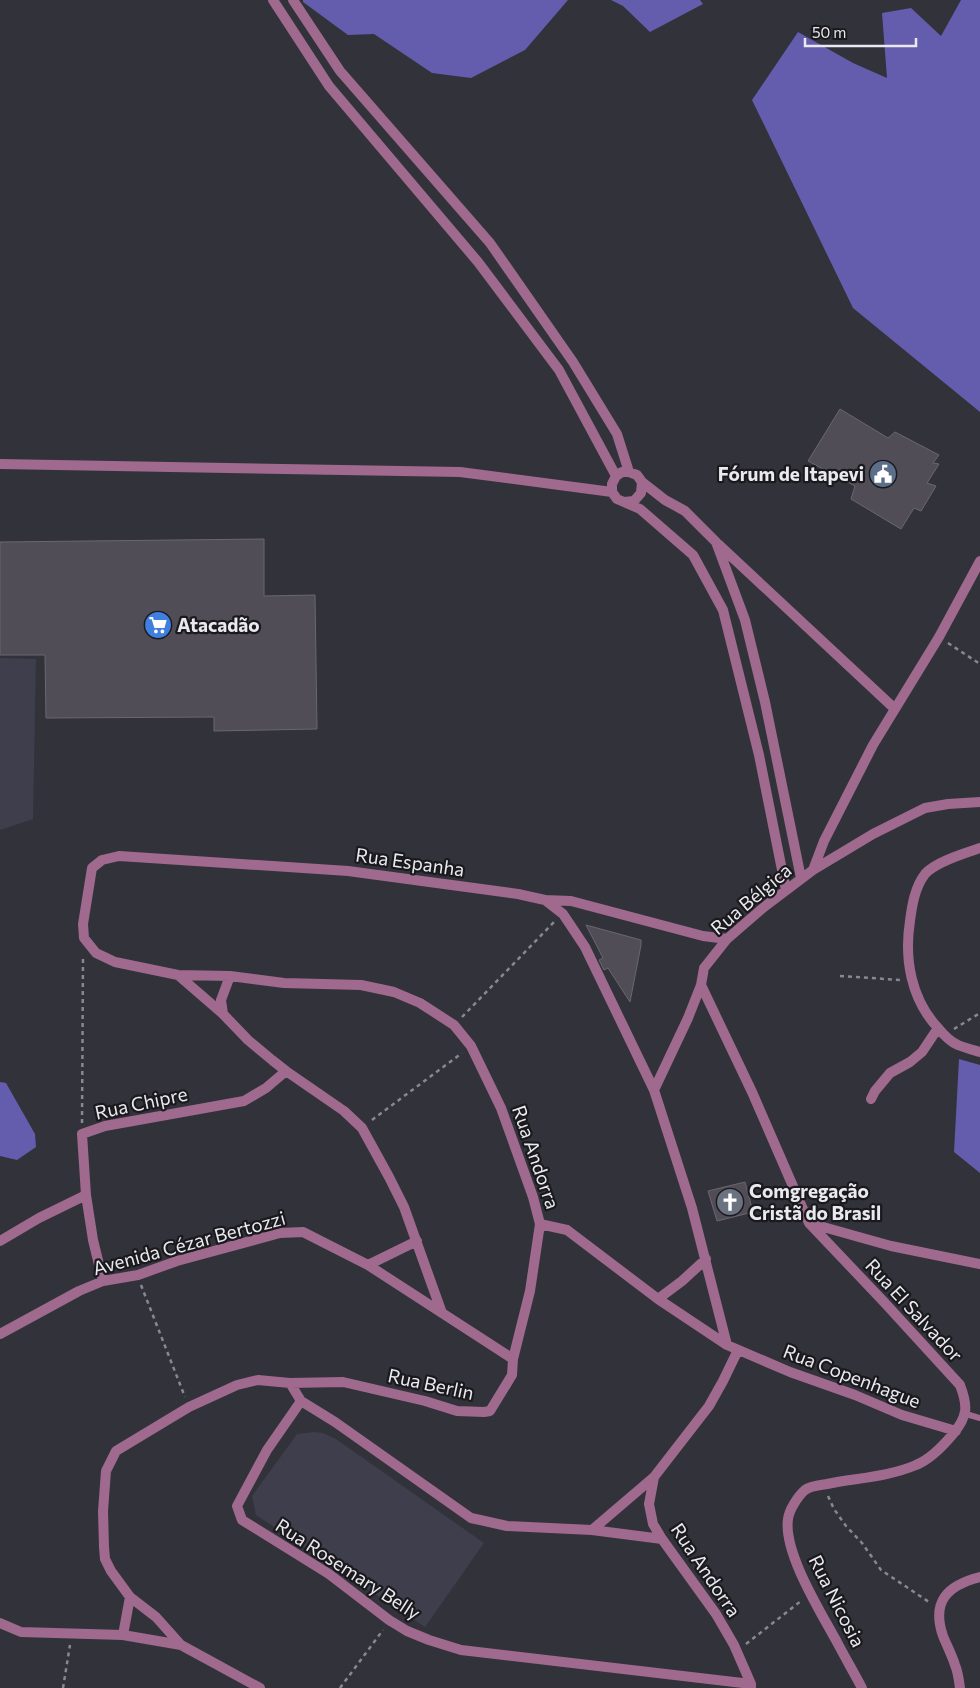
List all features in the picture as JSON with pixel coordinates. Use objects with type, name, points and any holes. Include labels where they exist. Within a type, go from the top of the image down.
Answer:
[{"type":"street","points":[[273,0],[329,86],[478,262],[559,370],[616,476]]},
{"type":"street","points":[[293,0],[340,71],[490,244],[573,362],[616,434],[629,472]]},
{"type":"street","points":[[0,464],[460,472],[612,492]]},
{"type":"street","points":[[786,890],[759,755],[723,610],[693,555],[640,509],[617,499],[612,492],[612,484],[616,476],[622,472],[637,475],[642,482],[665,500],[685,512],[895,709]]},
{"type":"street","points":[[624,502],[634,501],[638,497],[641,493],[642,482]]},
{"type":"street","points":[[716,542],[745,620],[765,702],[801,878]]},
{"type":"street","name":"Rua Bélgica","points":[[654,1090],[677,1044],[701,985],[704,968],[727,939],[813,870],[824,841],[868,754],[939,637],[980,561]]},
{"type":"street","points":[[813,870],[873,834],[925,808],[980,802]]},
{"type":"street","points":[[980,848],[937,865],[926,873],[918,887],[911,910],[907,940],[909,965],[915,991],[929,1018],[941,1032],[957,1045],[980,1052]]},
{"type":"street","name":"Rua Espanha","points":[[84,938],[83,924],[92,868],[102,860],[118,856],[348,871],[518,894],[545,900],[563,914],[585,947],[654,1090]]},
{"type":"street","points":[[545,900],[571,901],[703,936],[727,939]]},
{"type":"street","name":"Rua Andorra","points":[[84,938],[96,953],[115,962],[178,975],[230,976],[284,983],[361,986],[394,992],[420,1003],[454,1025],[471,1046],[501,1108],[533,1197],[540,1224],[567,1230],[658,1299],[727,1345],[738,1350],[724,1382],[709,1406],[654,1477],[649,1504],[653,1524],[716,1614],[737,1651],[751,1686]]},
{"type":"street","points":[[178,975],[223,1014],[248,1040],[286,1071],[344,1110],[362,1128],[397,1192],[417,1241],[442,1313]]},
{"type":"street","points":[[223,1014],[221,1000],[230,976]]},
{"type":"street","name":"Rua El Salvador","points":[[701,985],[752,1092],[809,1223],[960,1385],[966,1400],[966,1414]]},
{"type":"street","points":[[872,1099],[875,1091],[890,1073],[910,1062],[941,1032]]},
{"type":"street","name":"Rua Chipre","points":[[103,1281],[92,1240],[86,1195],[82,1134],[105,1126],[244,1101],[266,1088],[286,1071]]},
{"type":"street","points":[[654,1090],[692,1208],[727,1345]]},
{"type":"street","points":[[0,1241],[39,1218],[86,1195]]},
{"type":"street","points":[[809,1223],[891,1246],[980,1264]]},
{"type":"street","name":"Rua Berlin","points":[[181,1645],[156,1617],[130,1597],[111,1571],[105,1559],[103,1511],[106,1471],[116,1451],[189,1407],[236,1385],[258,1380],[290,1383],[343,1382],[426,1401],[457,1411],[490,1411],[512,1375],[513,1359],[530,1291],[540,1224]]},
{"type":"street","name":"Avenida Cézar Bertozzi","points":[[0,1334],[79,1291],[103,1281],[138,1275],[177,1261],[280,1233],[303,1232],[368,1265],[513,1359]]},
{"type":"street","points":[[368,1265],[417,1241]]},
{"type":"street","points":[[658,1299],[706,1260]]},
{"type":"street","name":"Rua Copenhague","points":[[738,1350],[902,1415],[956,1431]]},
{"type":"street","points":[[290,1383],[301,1402],[335,1422],[471,1518],[507,1526],[592,1530],[662,1539]]},
{"type":"street","name":"Rua Rosemary Belly","points":[[301,1402],[267,1450],[237,1506],[242,1520],[329,1574],[389,1620],[407,1631],[461,1650],[751,1686]]},
{"type":"street","points":[[956,1431],[966,1414]]},
{"type":"street","name":"Rua Nicosia","points":[[862,1688],[811,1594],[789,1538],[788,1518],[795,1502],[806,1489],[856,1478],[893,1473],[918,1465],[942,1448],[956,1431]]},
{"type":"street","points":[[592,1530],[654,1477]]},
{"type":"street","points":[[960,1688],[955,1665],[942,1634],[939,1608],[947,1593],[963,1582],[980,1577]]},
{"type":"street","points":[[123,1635],[130,1597]]},
{"type":"street","points":[[0,1623],[21,1632],[123,1635],[181,1645],[260,1688]]},
{"type":"lane","points":[[966,1414],[980,1418]]},
{"type":"path","points":[[939,637],[980,664]]},
{"type":"path","points":[[454,1025],[563,914]]},
{"type":"path","points":[[82,1134],[84,938]]},
{"type":"path","points":[[840,976],[893,980],[912,979]]},
{"type":"path","points":[[941,1032],[980,1013]]},
{"type":"path","points":[[362,1128],[471,1046]]},
{"type":"path","points":[[138,1275],[189,1407]]},
{"type":"path","points":[[824,1485],[834,1509],[881,1570],[939,1608]]},
{"type":"path","points":[[737,1651],[811,1594]]},
{"type":"path","points":[[340,1688],[389,1620]]},
{"type":"path","points":[[63,1688],[72,1633]]},
{"type":"shaded area","points":[[303,0],[568,0],[525,50],[471,78],[432,73],[374,34],[348,35],[303,2]]},
{"type":"shaded area","points":[[611,0],[700,0],[703,4],[650,32],[623,6]]},
{"type":"shaded area","points":[[961,0],[980,0],[980,412],[853,308],[752,100],[798,32],[853,63],[887,78],[882,13],[911,8],[941,36]]},
{"type":"shaded area","points":[[0,658],[36,659],[33,819],[0,830]]},
{"type":"shaded area","points":[[959,1059],[980,1065],[980,1173],[954,1152]]},
{"type":"shaded area","points":[[0,1082],[6,1083],[35,1134],[36,1147],[17,1160],[0,1156]]},
{"type":"shaded area","points":[[323,1433],[336,1439],[484,1543],[425,1627],[256,1515],[252,1496],[297,1434]]},
{"type":"building","name":"Fórum de Itapevi","points":[[840,409],[888,438],[895,432],[939,455],[933,463],[939,464],[927,483],[936,486],[921,511],[914,508],[901,529],[851,499],[855,486],[808,461]]},
{"type":"building","name":"Atacadão","points":[[264,539],[264,596],[315,595],[317,729],[214,731],[214,717],[46,718],[45,655],[0,655],[0,542]]},
{"type":"building","points":[[586,925],[641,940],[630,1002],[608,968],[604,970],[599,960],[603,958]]},
{"type":"building","name":"Comgregação Cristã do Brasil","points":[[745,1182],[753,1212],[717,1221],[708,1191]]},
{"type":"place","name":"Fórum de Itapevi","points":[[883,474]]},
{"type":"place","name":"Atacadão","points":[[158,625]]},
{"type":"place","name":"Comgregação Cristã do Brasil","points":[[730,1202]]}]
